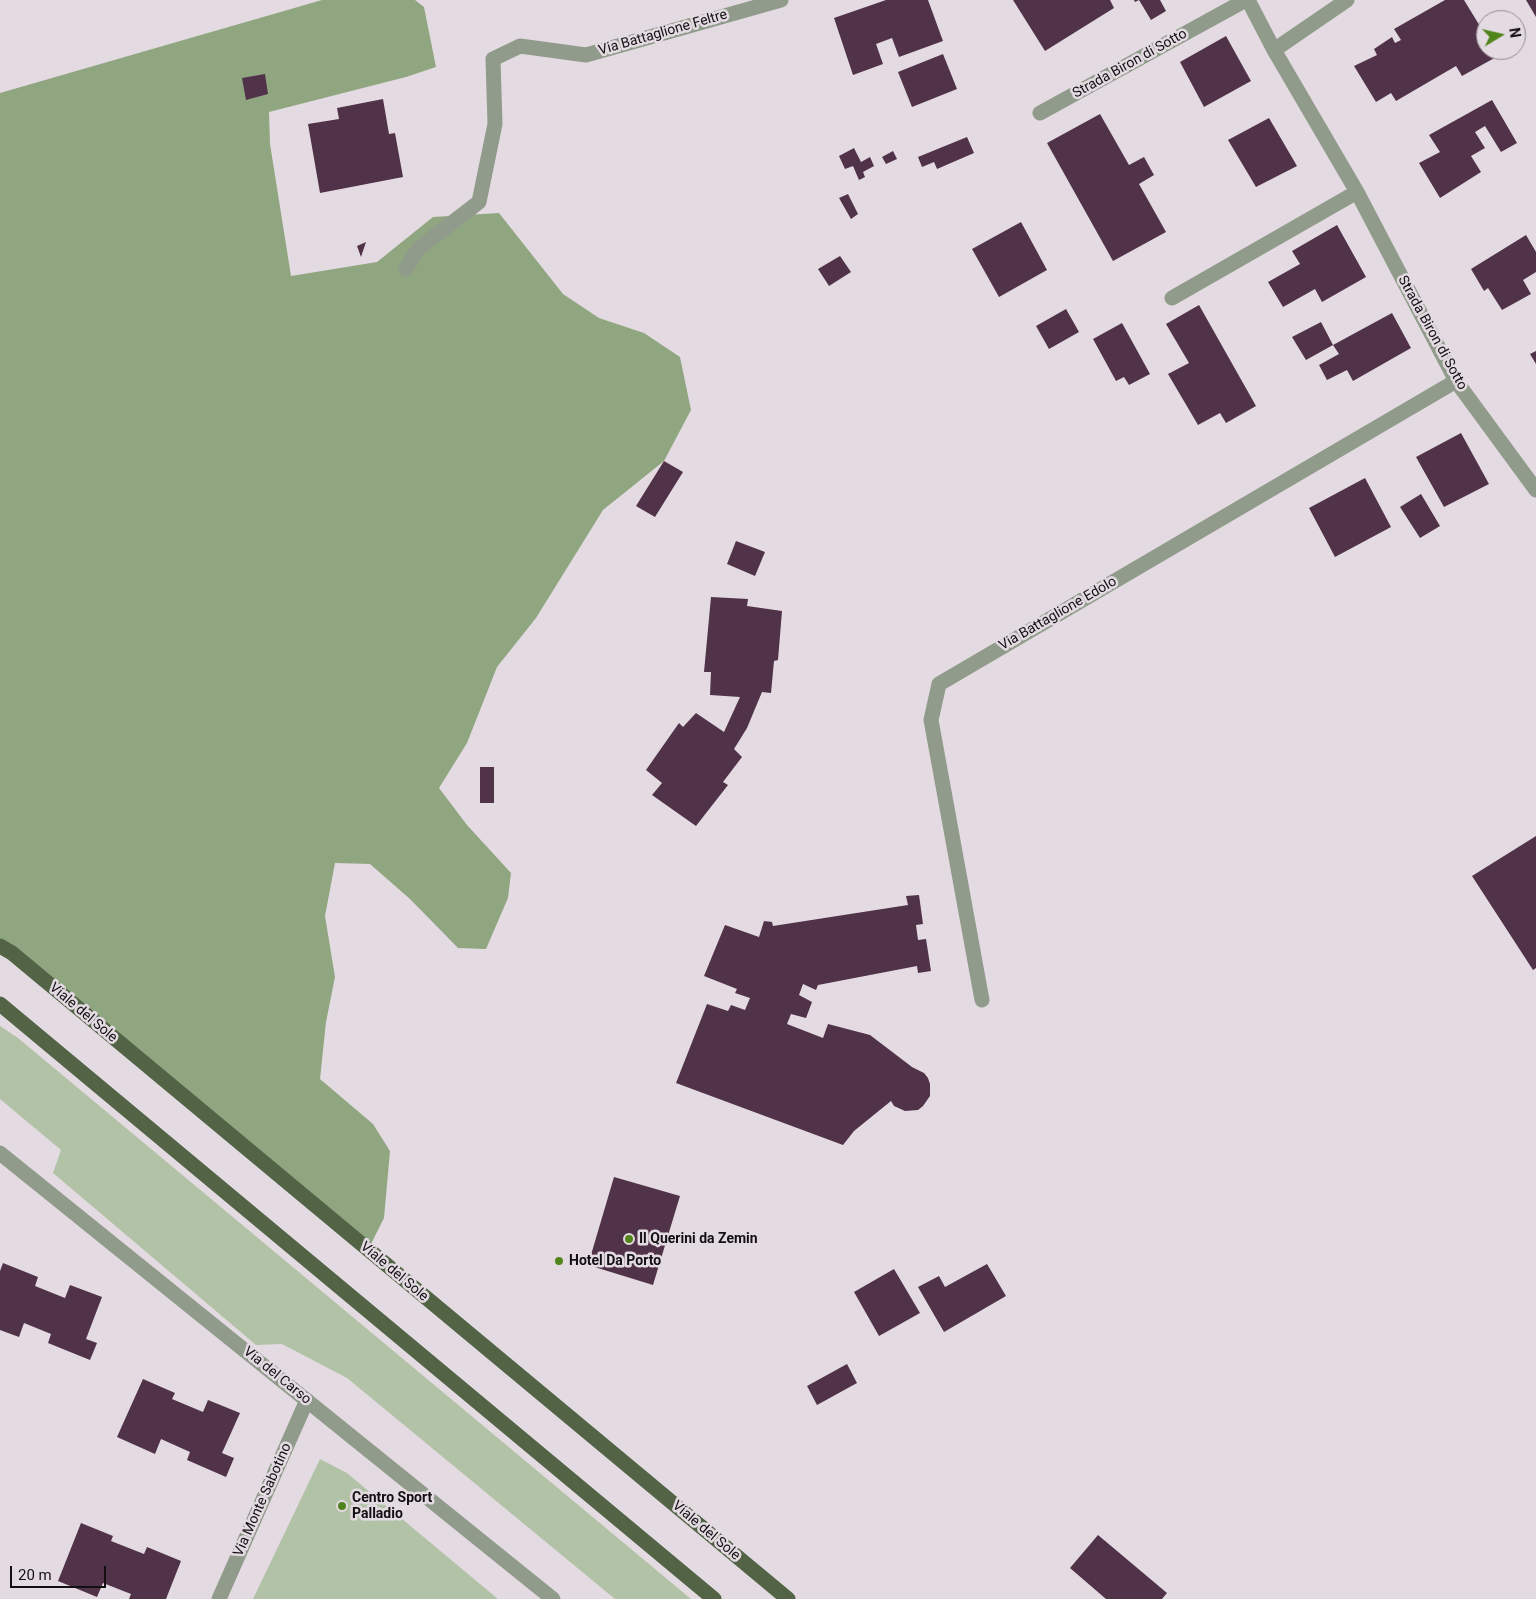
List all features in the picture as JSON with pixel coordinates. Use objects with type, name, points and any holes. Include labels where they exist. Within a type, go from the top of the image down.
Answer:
[{"type":"main road","name":"Viale del Sole","points":[[0,946],[19,959],[788,1599]]},
{"type":"main road","points":[[0,1004],[714,1599]]},
{"type":"street","name":"Via Battaglione Feltre","points":[[406,269],[418,249],[479,202],[495,124],[493,59],[520,46],[586,55],[781,0]]},
{"type":"street","name":"Strada Biron di Sotto","points":[[1040,113],[1247,0],[1357,192],[1456,381],[1536,490]]},
{"type":"street","points":[[1274,50],[1348,0]]},
{"type":"street","points":[[1172,298],[1357,192]]},
{"type":"street","name":"Via Battaglione Edolo","points":[[982,1000],[931,720],[938,684],[1456,381]]},
{"type":"street","name":"Via del Carso","points":[[0,1153],[553,1599]]},
{"type":"street","name":"Via Monte Sabotino","points":[[219,1599],[306,1400]]},
{"type":"green space","points":[[322,0],[415,0],[424,7],[436,67],[406,77],[269,112],[270,144],[291,276],[377,262],[433,217],[499,213],[563,294],[599,318],[644,333],[680,357],[691,410],[664,461],[603,510],[536,618],[497,667],[467,743],[439,788],[467,825],[511,873],[508,898],[486,949],[458,948],[410,899],[370,864],[335,863],[325,916],[335,977],[326,1022],[320,1079],[373,1124],[390,1151],[384,1218],[368,1250],[0,946],[0,93]]},
{"type":"green space","points":[[0,1026],[18,1038],[691,1599],[615,1599],[347,1378],[282,1344],[256,1345],[53,1173],[61,1150],[0,1099]]},
{"type":"green space","name":"Centro Sport Palladio","points":[[320,1459],[347,1473],[498,1599],[253,1599]]},
{"type":"building","points":[[886,0],[928,0],[943,41],[899,57],[892,38],[876,44],[883,64],[853,75],[834,18]]},
{"type":"building","points":[[1013,0],[1110,0],[1114,8],[1045,51]]},
{"type":"building","points":[[1139,0],[1160,0],[1166,11],[1151,20]]},
{"type":"building","points":[[1445,0],[1464,0],[1476,20],[1476,60],[1491,60],[1462,76],[1456,66],[1396,101],[1391,93],[1376,102],[1354,66],[1377,55],[1374,49],[1392,37],[1395,43],[1401,40],[1394,29]]},
{"type":"building","points":[[1526,0],[1536,0],[1536,17]]},
{"type":"building","points":[[1226,36],[1251,81],[1204,107],[1180,62]]},
{"type":"building","points":[[943,54],[957,89],[912,107],[898,72]]},
{"type":"building","points":[[265,74],[268,94],[246,100],[242,78]]},
{"type":"building","points":[[383,99],[389,134],[395,133],[403,177],[320,193],[308,124],[339,119],[337,108]]},
{"type":"building","points":[[1492,100],[1517,143],[1501,152],[1485,126],[1475,132],[1485,148],[1471,156],[1481,172],[1440,198],[1419,163],[1440,152],[1429,135]]},
{"type":"building","points":[[1100,114],[1129,165],[1144,157],[1154,175],[1139,184],[1166,232],[1113,261],[1047,143]]},
{"type":"building","points":[[1269,118],[1297,166],[1256,187],[1228,140]]},
{"type":"building","points":[[967,137],[974,153],[937,169],[934,162],[922,167],[918,157]]},
{"type":"building","points":[[854,148],[861,162],[870,157],[874,166],[863,172],[865,177],[859,180],[853,166],[845,169],[839,156]]},
{"type":"building","points":[[893,151],[897,159],[886,164],[882,157]]},
{"type":"building","points":[[848,194],[858,214],[851,219],[839,198]]},
{"type":"building","points":[[1021,222],[1047,270],[999,297],[972,249]]},
{"type":"building","points":[[1337,225],[1366,277],[1322,302],[1315,289],[1283,307],[1268,282],[1300,264],[1292,251]]},
{"type":"building","points":[[1526,235],[1536,252],[1536,272],[1523,280],[1531,294],[1502,310],[1488,288],[1484,291],[1471,269]]},
{"type":"building","points":[[366,242],[361,257],[357,246]]},
{"type":"building","points":[[840,256],[851,272],[829,286],[818,269]]},
{"type":"building","points":[[1199,305],[1256,406],[1226,423],[1220,413],[1198,425],[1168,374],[1189,363],[1166,324]]},
{"type":"building","points":[[1066,309],[1079,332],[1049,349],[1036,326]]},
{"type":"building","points":[[1392,313],[1411,348],[1353,381],[1347,370],[1327,380],[1319,365],[1339,354],[1333,345]]},
{"type":"building","points":[[1321,322],[1333,345],[1306,360],[1292,337]]},
{"type":"building","points":[[1122,323],[1150,374],[1129,385],[1124,377],[1116,381],[1093,339]]},
{"type":"building","points":[[1536,351],[1536,364],[1530,354]]},
{"type":"building","points":[[1461,433],[1489,484],[1444,507],[1416,457]]},
{"type":"building","points":[[664,461],[683,472],[655,517],[636,506]]},
{"type":"building","points":[[1365,478],[1391,527],[1335,557],[1309,508]]},
{"type":"building","points":[[1421,494],[1440,526],[1420,538],[1400,507]]},
{"type":"building","points":[[736,541],[765,552],[755,576],[727,564]]},
{"type":"building","points":[[711,597],[748,599],[747,606],[782,611],[778,660],[774,661],[771,693],[762,692],[747,728],[734,749],[742,757],[723,782],[728,785],[696,826],[652,795],[662,783],[646,770],[679,723],[683,727],[696,713],[724,732],[740,697],[710,695],[711,672],[704,672]]},
{"type":"building","points":[[480,767],[494,767],[494,803],[480,803]]},
{"type":"building","points":[[1536,836],[1536,968],[1533,970],[1472,876]]},
{"type":"building","points":[[919,895],[923,924],[916,925],[918,940],[926,939],[931,971],[918,973],[917,966],[818,985],[816,990],[803,984],[799,995],[812,1002],[806,1018],[791,1014],[787,1024],[823,1038],[828,1024],[870,1035],[912,1067],[924,1073],[928,1078],[930,1096],[918,1110],[905,1111],[894,1106],[891,1101],[854,1131],[843,1145],[676,1083],[707,1004],[728,1011],[731,1005],[745,1010],[750,998],[735,993],[737,989],[704,976],[725,925],[759,937],[764,921],[772,922],[773,926],[908,905],[906,896]]},
{"type":"building","points":[[614,1177],[680,1196],[653,1285],[588,1265]]},
{"type":"building","points":[[3,1263],[38,1277],[35,1286],[65,1298],[70,1285],[102,1297],[86,1339],[97,1343],[90,1360],[48,1343],[51,1334],[24,1323],[19,1337],[0,1330],[0,1271]]},
{"type":"building","points":[[987,1264],[1006,1296],[944,1332],[918,1287],[939,1276],[945,1287]]},
{"type":"building","points":[[894,1269],[920,1313],[879,1336],[854,1292]]},
{"type":"building","points":[[847,1364],[857,1383],[817,1405],[807,1386]]},
{"type":"building","points":[[143,1379],[175,1393],[172,1399],[203,1412],[208,1400],[240,1413],[222,1453],[234,1458],[226,1477],[187,1460],[190,1452],[161,1439],[155,1454],[117,1437]]},
{"type":"building","points":[[81,1523],[113,1536],[111,1541],[144,1554],[147,1547],[181,1561],[166,1599],[129,1599],[131,1594],[103,1583],[97,1597],[58,1581]]},
{"type":"building","points":[[1098,1535],[1167,1593],[1162,1599],[1106,1599],[1070,1568]]},
{"type":"place","name":"Il Querini da Zemin","points":[[629,1239]]},
{"type":"place","name":"Hotel Da Porto","points":[[559,1261]]},
{"type":"place","name":"Centro Sport Palladio","points":[[342,1506]]}]
